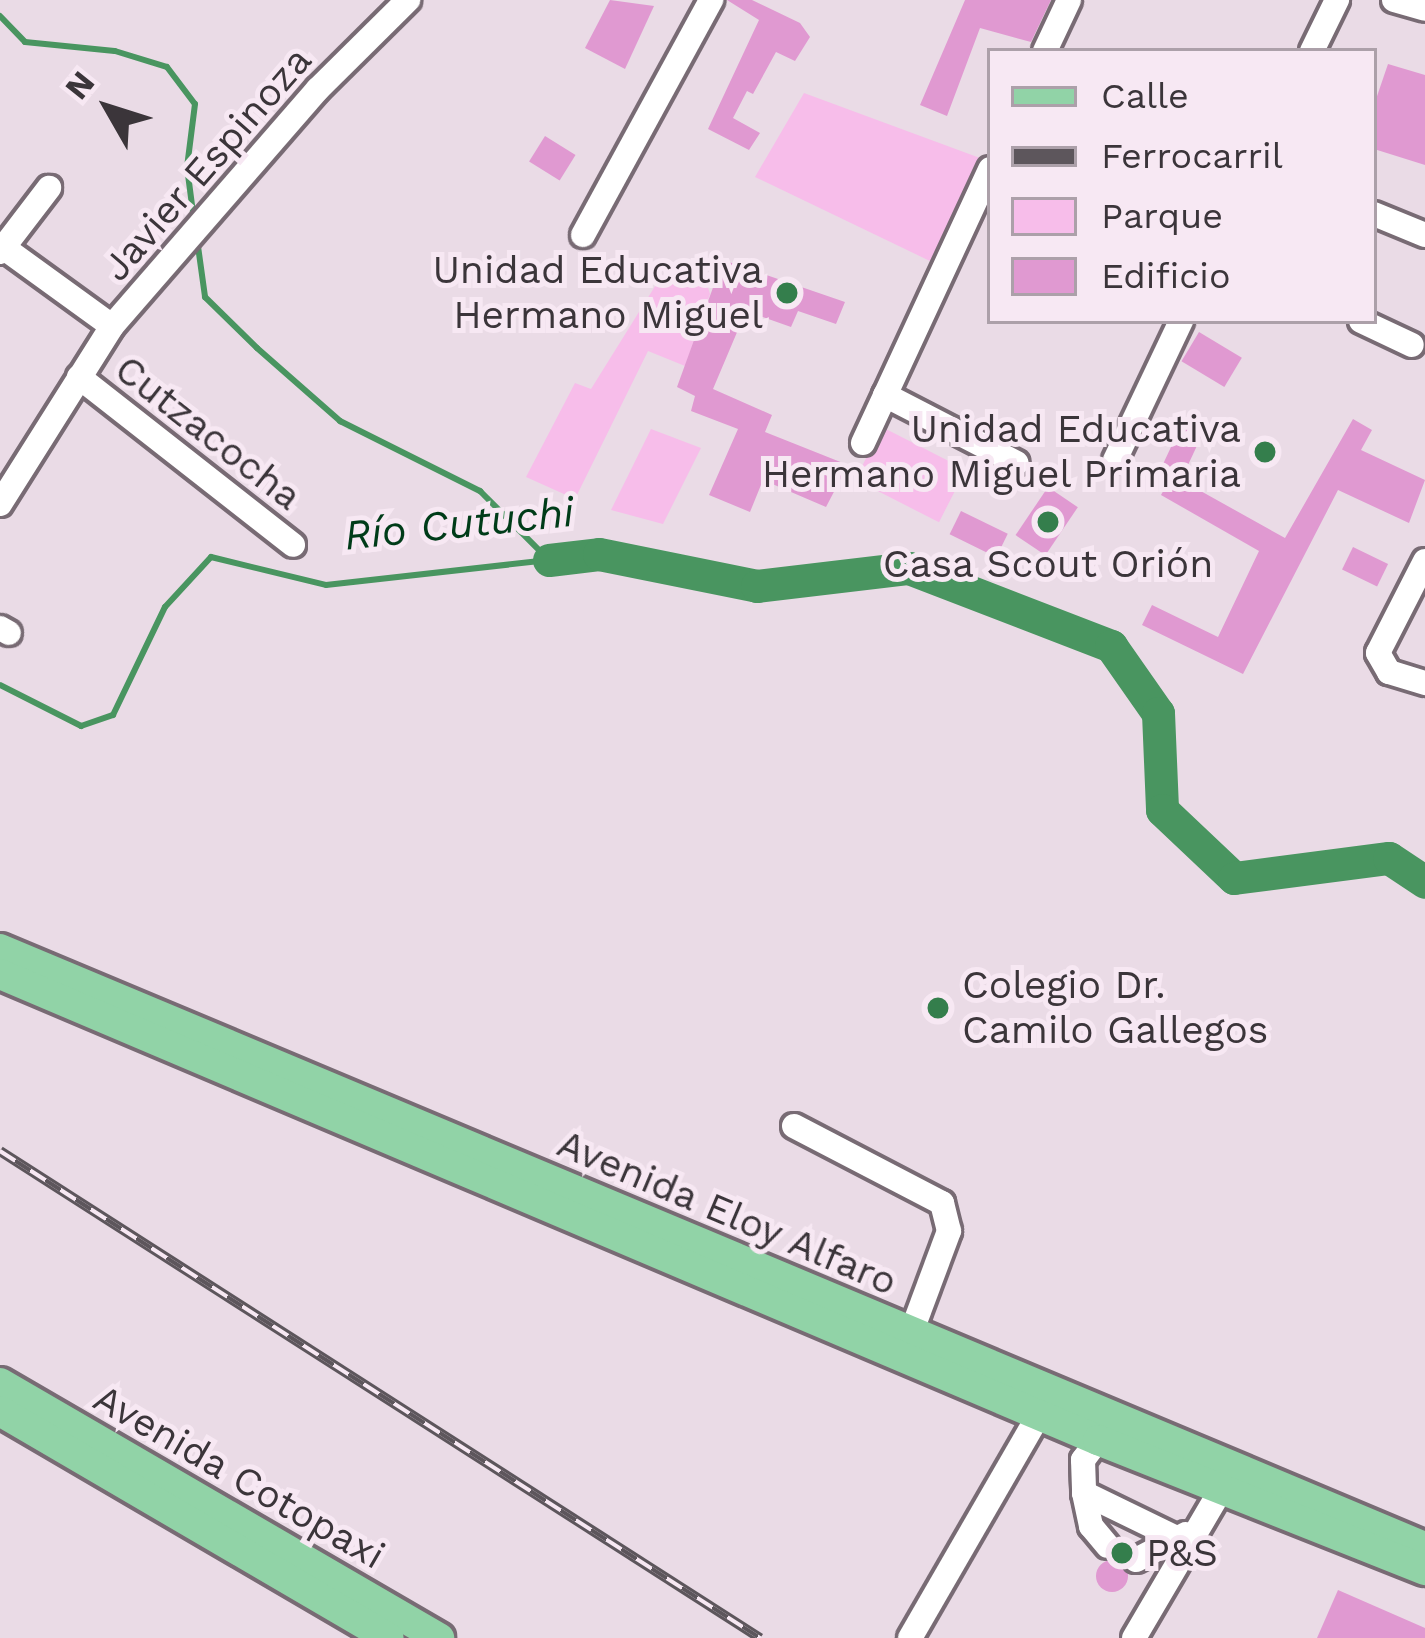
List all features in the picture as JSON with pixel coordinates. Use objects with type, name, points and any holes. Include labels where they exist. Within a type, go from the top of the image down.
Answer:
[{"type":"main road","name":"Avenida Eloy Alfaro","points":[[0,949],[1425,1547]]},
{"type":"main road","name":"Avenida Eloy Alfaro","points":[[0,974],[1098,1440],[1425,1570]]},
{"type":"main road","name":"Avenida Cotopaxi","points":[[0,1384],[439,1638]]},
{"type":"main road","name":"Avenida Cotopaxi","points":[[0,1412],[389,1638]]},
{"type":"street","name":"Javier Espinoza","points":[[0,503],[118,320],[408,0]]},
{"type":"street","points":[[583,235],[711,0]]},
{"type":"street","points":[[1046,48],[1069,0]]},
{"type":"street","points":[[1313,48],[1337,0]]},
{"type":"street","points":[[1394,0],[1425,9]]},
{"type":"street","points":[[863,443],[987,175]]},
{"type":"street","points":[[49,188],[1,248],[118,320]]},
{"type":"street","points":[[1377,215],[1425,236]]},
{"type":"street","points":[[1115,460],[1180,324]]},
{"type":"street","points":[[1367,324],[1412,345]]},
{"type":"street","name":"Cutzacocha","points":[[79,377],[293,545]]},
{"type":"street","points":[[885,395],[1016,463]]},
{"type":"street","points":[[1425,561],[1378,653],[1389,672],[1425,683]]},
{"type":"street","points":[[794,1126],[942,1203],[949,1231],[911,1333]]},
{"type":"street","points":[[910,1638],[1039,1415]]},
{"type":"street","points":[[1098,1440],[1083,1460],[1084,1493],[1091,1526],[1108,1546]]},
{"type":"street","points":[[1134,1638],[1221,1490]]},
{"type":"street","points":[[1084,1493],[1180,1540]]},
{"type":"street","points":[[1136,1560],[1180,1540],[1203,1516]]},
{"type":"green space","points":[[804,93],[980,158],[932,262],[755,177]]},
{"type":"green space","points":[[662,275],[706,281],[710,294],[685,366],[648,351],[575,499],[526,477],[575,383],[591,389]]},
{"type":"green space","points":[[882,427],[966,470],[939,522],[855,480]]},
{"type":"green space","points":[[651,429],[701,448],[663,524],[611,510]]},
{"type":"building","points":[[610,0],[654,6],[625,69],[585,48]]},
{"type":"building","points":[[727,0],[752,0],[800,23],[810,37],[795,61],[776,52],[753,94],[747,91],[733,118],[760,133],[749,150],[708,129],[759,20]]},
{"type":"building","points":[[965,0],[1051,0],[1031,42],[980,28],[947,116],[920,105]]},
{"type":"building","points":[[1388,64],[1425,75],[1425,165],[1377,150],[1377,96]]},
{"type":"building","points":[[545,136],[576,155],[560,181],[529,161]]},
{"type":"building","points":[[723,260],[845,302],[836,324],[798,311],[791,327],[746,311],[713,389],[772,415],[765,432],[848,465],[826,507],[763,480],[750,512],[709,495],[738,429],[691,411],[695,396],[677,387]]},
{"type":"building","points":[[1199,332],[1242,358],[1224,387],[1181,361]]},
{"type":"building","points":[[1185,417],[1206,427],[1183,475],[1163,465]]},
{"type":"building","points":[[1353,419],[1372,430],[1361,450],[1425,480],[1409,523],[1338,490],[1243,674],[1142,625],[1152,605],[1218,637],[1259,551],[1161,495],[1172,475],[1285,538]]},
{"type":"building","name":"Casa Scout Orión","points":[[1048,487],[1078,507],[1045,555],[1016,535]]},
{"type":"building","points":[[961,511],[1008,534],[996,557],[950,534]]},
{"type":"building","points":[[1353,547],[1388,564],[1377,587],[1342,569]]},
{"type":"building","points":[[1112,1560],[1123,1565],[1128,1576],[1123,1587],[1112,1592],[1101,1587],[1096,1576],[1101,1565]]},
{"type":"building","points":[[1338,1590],[1425,1628],[1425,1638],[1317,1638]]},
{"type":"waterway","points":[[0,16],[25,42],[115,51],[167,67],[195,104],[187,167],[194,220]]},
{"type":"waterway","points":[[197,239],[205,297],[257,348],[340,421],[480,491],[549,560]]},
{"type":"waterway","name":"Río Cutuchi","points":[[549,560],[599,554],[757,586],[909,568],[1111,646],[1158,713],[1162,810],[1234,878],[1389,858],[1425,882]]},
{"type":"waterway","name":"Río Cutuchi","points":[[0,685],[81,726],[113,715],[165,607],[211,557],[326,585],[549,560]]},
{"type":"railway","points":[[0,1151],[760,1638]]},
{"type":"place","name":"Unidad Educativa Hermano Miguel","points":[[787,293]]},
{"type":"place","name":"Unidad Educativa Hermano Miguel Primaria","points":[[1265,452]]},
{"type":"place","name":"Casa Scout Orión","points":[[1048,522]]},
{"type":"place","name":"Colegio Dr. Camilo Gallegos","points":[[938,1008]]},
{"type":"place","name":"P&S","points":[[1122,1553]]}]
